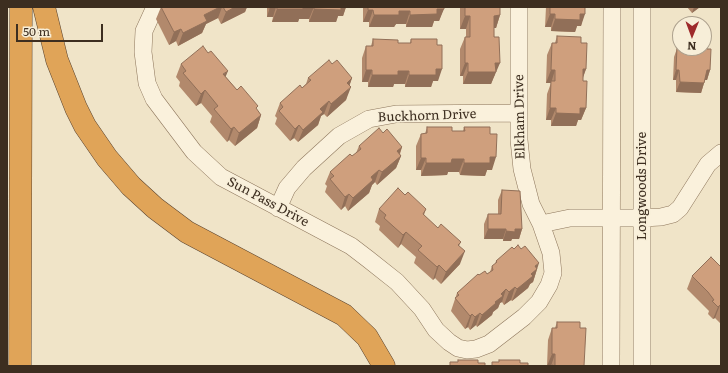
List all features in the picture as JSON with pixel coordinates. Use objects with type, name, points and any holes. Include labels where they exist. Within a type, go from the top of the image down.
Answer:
[{"type":"highway","points":[[20,366],[21,7]]},
{"type":"highway","points":[[44,7],[57,60],[76,108],[96,142],[131,186],[155,208],[187,232],[344,315],[367,337],[384,366]]},
{"type":"street","name":"Elkham Drive","points":[[458,348],[476,349],[489,344],[540,302],[549,285],[553,273],[553,262],[541,224],[531,204],[522,169],[519,140],[519,7]]},
{"type":"street","points":[[611,366],[612,7]]},
{"type":"street","name":"Longwoods Drive","points":[[642,7],[642,366]]},
{"type":"street","name":"Sun Pass Drive","points":[[152,11],[144,31],[143,52],[147,82],[154,99],[194,152],[221,176],[351,246],[397,282],[422,309],[436,330],[458,348]]},
{"type":"street","name":"Buckhorn Drive","points":[[278,208],[287,188],[304,168],[339,136],[369,119],[396,114],[519,113]]},
{"type":"street","points":[[541,224],[570,218],[642,218],[661,217],[673,214],[680,208],[708,164],[721,153]]},
{"type":"building","points":[[161,7],[220,7],[204,15],[207,21],[183,33],[181,29],[174,32]]},
{"type":"building","points":[[223,7],[235,7],[226,12]]},
{"type":"building","points":[[277,7],[303,7],[303,9],[277,9]]},
{"type":"building","points":[[314,7],[341,7],[341,10],[314,9]]},
{"type":"building","points":[[368,7],[444,7],[444,9],[437,9],[437,14],[410,15],[410,11],[399,11],[399,15],[374,15],[373,10],[368,10]]},
{"type":"building","points":[[465,7],[500,7],[500,15],[494,16],[494,37],[499,37],[500,63],[495,63],[496,72],[468,72],[468,63],[465,63],[465,37],[470,37],[470,16],[465,16]]},
{"type":"building","points":[[550,7],[585,7],[585,14],[580,14],[580,20],[555,19],[555,14],[550,14]]},
{"type":"building","points":[[557,36],[581,37],[581,43],[587,43],[586,69],[583,69],[583,81],[587,81],[586,108],[580,108],[580,114],[556,113],[556,108],[550,108],[551,81],[555,81],[555,70],[551,70],[552,43],[557,43]]},
{"type":"building","points":[[373,39],[398,40],[398,43],[411,43],[411,39],[437,39],[437,45],[442,45],[442,69],[436,69],[436,75],[409,75],[409,71],[398,71],[398,75],[372,75],[372,70],[366,70],[366,46],[373,46]]},
{"type":"building","points":[[203,46],[208,53],[211,51],[228,71],[223,74],[237,90],[241,86],[258,106],[256,108],[261,115],[239,133],[234,127],[231,129],[214,109],[218,106],[205,90],[201,94],[183,73],[186,71],[181,64]]},
{"type":"building","points":[[677,56],[711,56],[710,70],[707,70],[704,83],[680,82],[679,70],[676,70]]},
{"type":"building","points":[[329,60],[332,64],[337,60],[352,78],[347,83],[351,87],[331,104],[329,101],[320,109],[323,112],[303,130],[299,125],[295,129],[279,111],[283,107],[280,103],[300,85],[302,88],[311,80],[308,78]]},
{"type":"building","points":[[427,127],[452,127],[452,131],[465,131],[464,127],[490,127],[490,134],[497,134],[496,157],[490,157],[490,163],[464,163],[464,159],[452,159],[451,163],[426,163],[426,158],[421,158],[421,134],[427,133]]},
{"type":"building","points":[[379,128],[383,133],[387,129],[402,147],[397,151],[401,156],[382,172],[379,170],[371,177],[373,180],[353,198],[349,194],[345,197],[330,179],[334,176],[330,172],[350,154],[352,156],[361,149],[359,146]]},
{"type":"building","points":[[398,188],[405,195],[408,192],[426,209],[423,214],[438,228],[441,224],[461,242],[458,245],[465,251],[446,272],[439,265],[437,267],[418,250],[422,246],[406,232],[403,235],[384,218],[386,215],[379,209]]},
{"type":"building","points":[[502,190],[520,191],[522,229],[515,229],[515,232],[506,231],[506,229],[488,229],[488,214],[501,214]]},
{"type":"building","points":[[518,245],[521,249],[525,246],[539,263],[535,266],[537,269],[531,274],[533,276],[517,289],[515,287],[509,292],[506,289],[501,294],[503,296],[482,315],[480,313],[475,317],[472,314],[470,316],[455,298],[459,295],[457,293],[478,274],[479,275],[485,271],[487,274],[493,270],[492,266],[497,262],[496,261],[512,247],[514,249]]},
{"type":"building","points":[[711,257],[721,267],[721,307],[720,305],[718,307],[712,301],[714,300],[708,292],[692,276]]},
{"type":"building","points":[[557,322],[580,322],[580,328],[586,328],[584,366],[555,366],[555,354],[552,354],[552,328],[557,328]]},
{"type":"building","points":[[458,360],[478,360],[478,363],[485,363],[485,366],[450,366],[450,362],[458,362]]},
{"type":"building","points":[[499,360],[520,360],[520,363],[528,363],[528,366],[492,366],[492,362],[499,362]]}]
